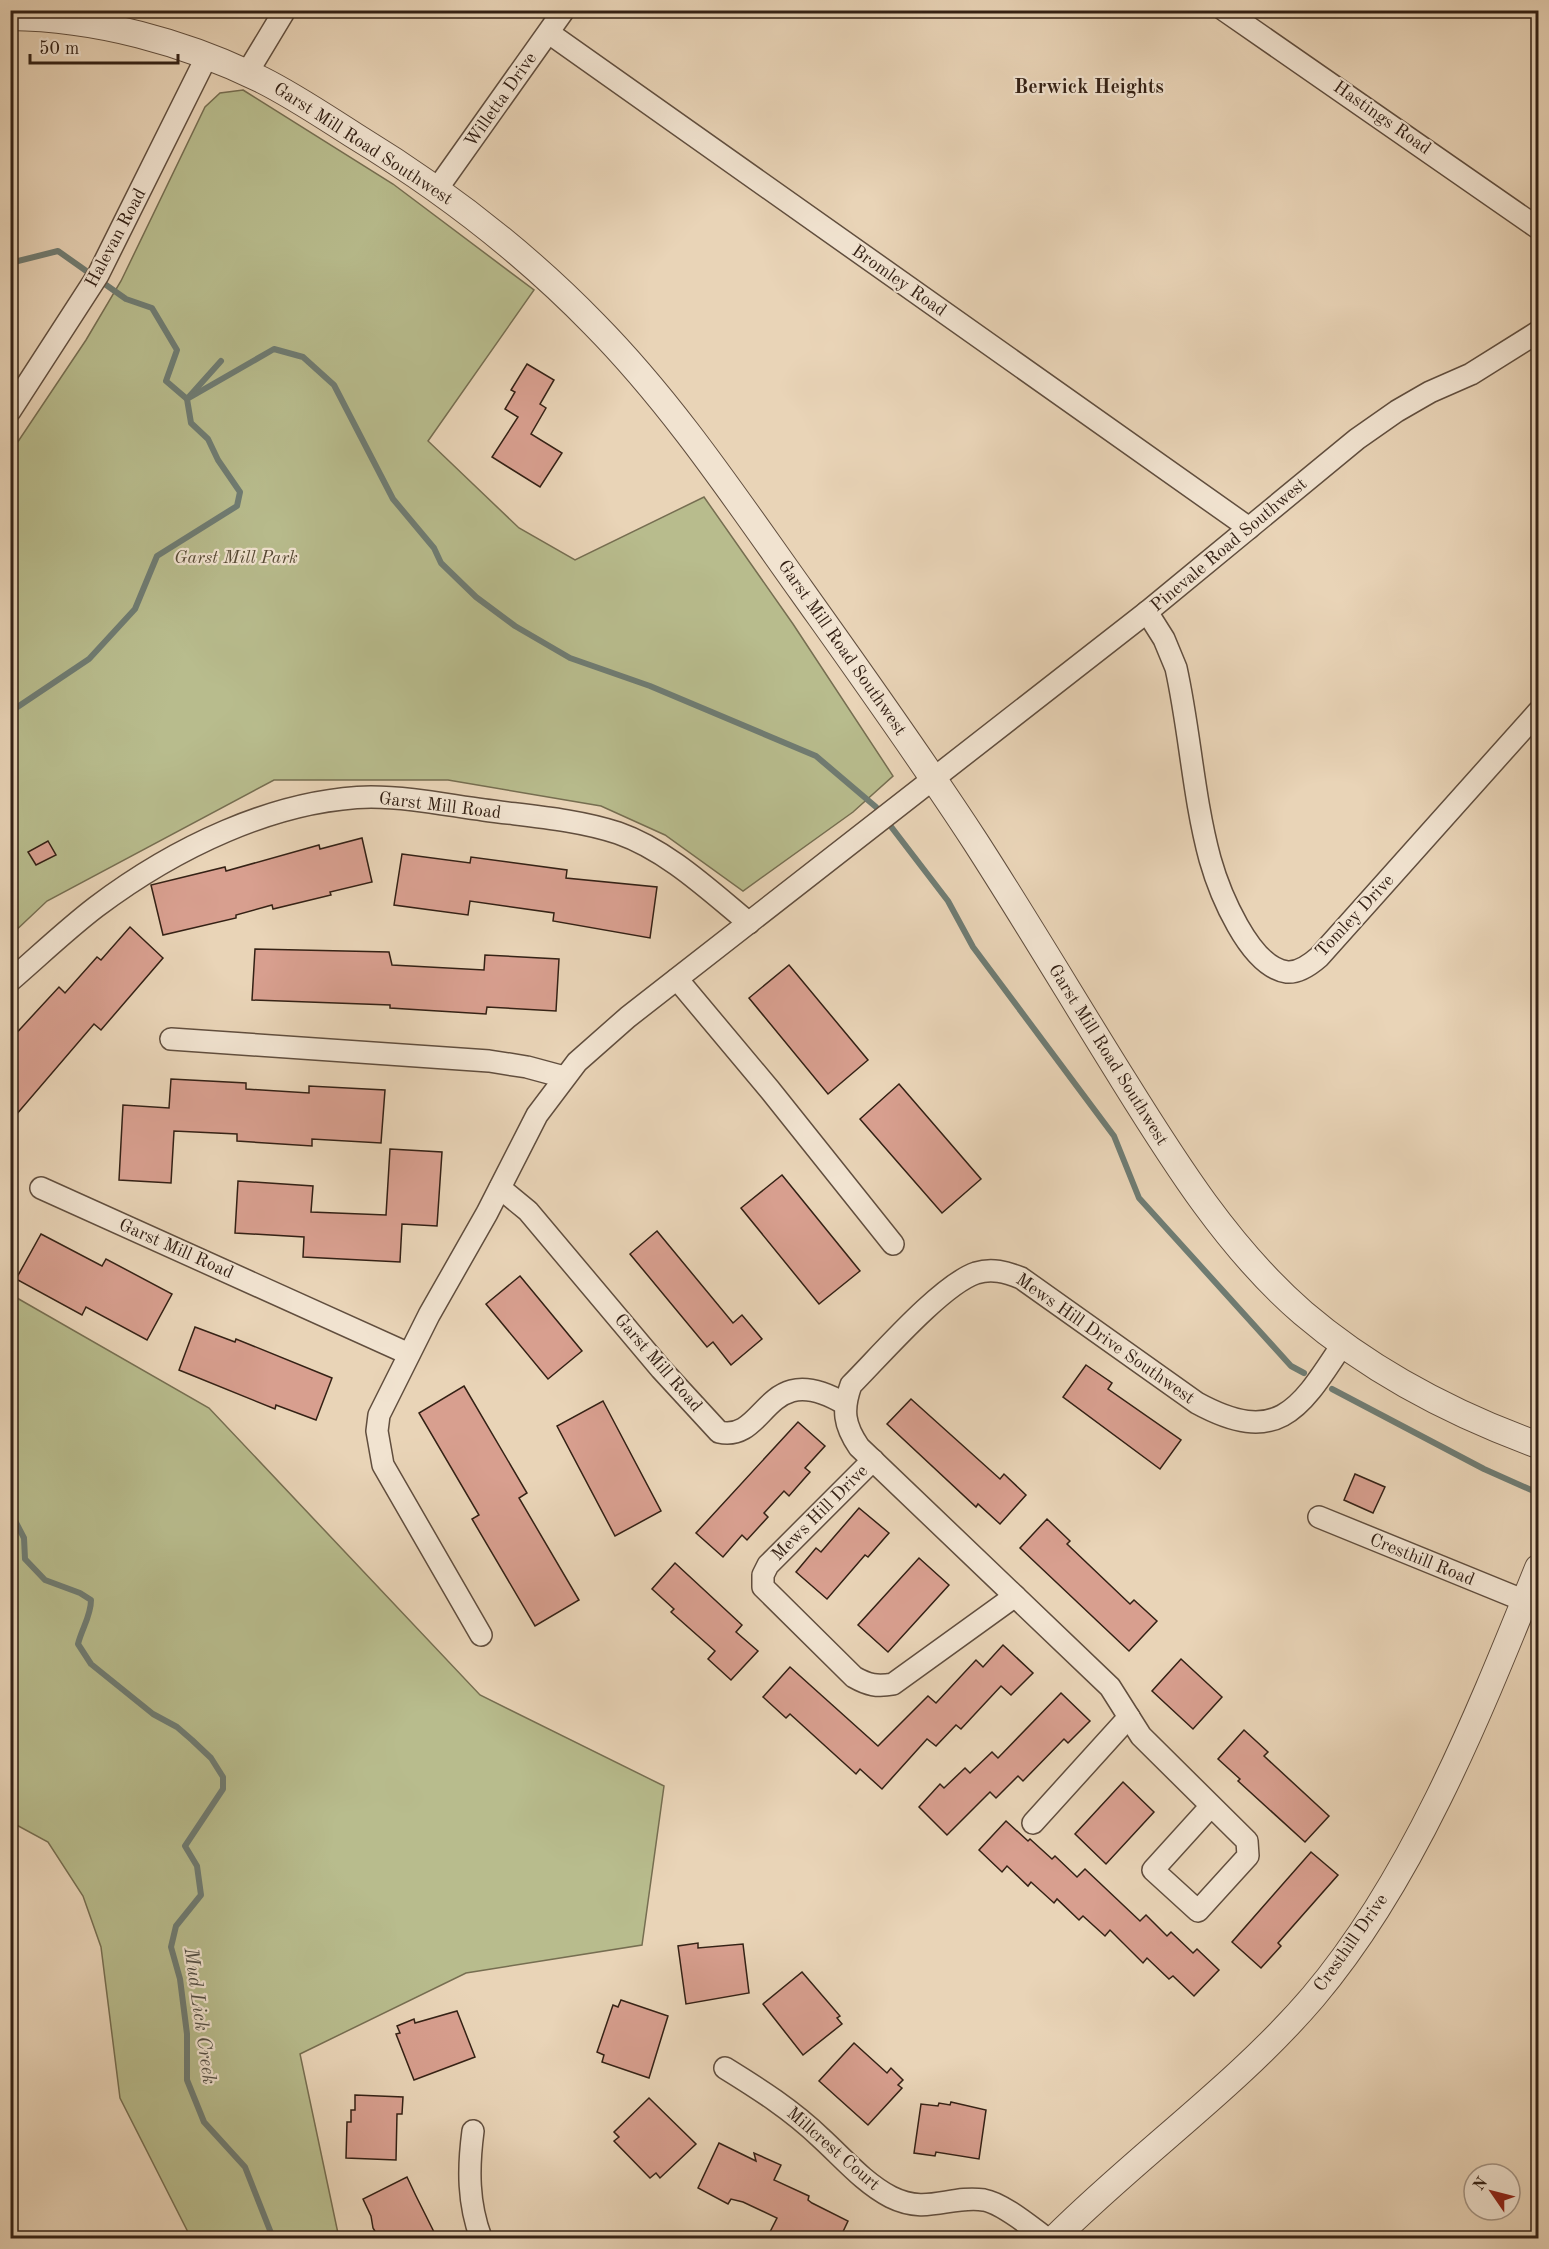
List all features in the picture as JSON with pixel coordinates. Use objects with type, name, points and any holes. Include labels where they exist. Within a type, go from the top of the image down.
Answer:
[{"type":"street","points":[[247,73],[285,10]]},
{"type":"street","name":"Willetta Drive","points":[[437,189],[564,10]]},
{"type":"street","name":"Hastings Road","points":[[1224,10],[1539,228]]},
{"type":"street","name":"Garst Mill Road Southwest","points":[[10,16],[67,21],[144,35],[207,56],[268,83],[396,161],[437,189],[544,274],[597,326],[655,392],[732,494],[976,843],[1165,1147],[1210,1210],[1260,1271],[1299,1310],[1342,1345],[1381,1371],[1434,1401],[1539,1446]]},
{"type":"street","name":"Bromley Road","points":[[549,33],[1249,528]]},
{"type":"street","name":"Halevan Road","points":[[10,411],[98,275],[207,56]]},
{"type":"street","name":"Pinevale Road Southwest","points":[[934,780],[1147,612],[1357,439],[1397,411],[1430,392],[1471,374],[1539,332]]},
{"type":"street","name":"Tomley Drive","points":[[1147,612],[1164,639],[1176,668],[1210,859],[1224,897],[1243,934],[1260,959],[1274,968],[1288,972],[1297,971],[1319,957],[1539,712]]},
{"type":"street","points":[[481,1635],[383,1465],[379,1450],[379,1415],[409,1354],[500,1188],[537,1115],[564,1077],[620,1025],[677,979],[934,780]]},
{"type":"street","name":"Garst Mill Road","points":[[10,981],[98,905],[139,878],[201,843],[303,807],[340,800],[402,798],[589,825],[620,834],[650,848],[749,922]]},
{"type":"street","points":[[677,979],[893,1244]]},
{"type":"street","points":[[171,1039],[489,1061],[527,1067],[564,1077]]},
{"type":"street","name":"Garst Mill Road","points":[[41,1188],[409,1354]]},
{"type":"street","name":"Garst Mill Road","points":[[500,1188],[528,1211],[661,1369],[719,1432],[730,1434],[741,1432],[749,1427],[770,1402],[792,1390],[813,1390],[830,1395],[845,1404]]},
{"type":"street","name":"Mews Hill Drive Southwest","points":[[845,1404],[851,1385],[940,1296],[974,1274],[989,1270],[1005,1272],[1021,1278],[1197,1403],[1219,1415],[1242,1422],[1258,1423],[1276,1419],[1294,1409],[1308,1397],[1342,1345]]},
{"type":"street","points":[[845,1404],[849,1431],[859,1447],[873,1460]]},
{"type":"street","name":"Mews Hill Drive","points":[[1015,1596],[893,1684],[867,1685],[854,1677],[763,1587],[763,1575],[768,1565],[873,1460],[1015,1596],[1110,1687],[1152,1749],[1211,1806],[1247,1841],[1250,1849],[1248,1856],[1198,1911],[1153,1870],[1211,1806]]},
{"type":"street","name":"Cresthill Road","points":[[1319,1517],[1525,1601]]},
{"type":"street","name":"Cresthill Drive","points":[[1055,2238],[1276,2037],[1314,1996],[1350,1948],[1380,1905],[1420,1833],[1539,1568]]},
{"type":"street","points":[[1032,1823],[1129,1717]]},
{"type":"street","name":"Millcrest Court","points":[[725,2068],[785,2107],[847,2164],[887,2195],[903,2203],[921,2206],[962,2200],[986,2200],[1020,2219],[1046,2238]]},
{"type":"street","points":[[473,2131],[469,2162],[470,2192],[481,2238]]},
{"type":"green space","name":"Garst Mill Park","points":[[243,90],[393,184],[534,290],[428,441],[519,528],[575,560],[704,497],[793,624],[893,776],[853,812],[743,891],[665,835],[601,806],[448,780],[274,780],[47,901],[11,935],[11,452],[86,340],[121,281],[205,107],[220,93]]},
{"type":"green space","points":[[10,1294],[209,1408],[480,1695],[664,1786],[642,1945],[466,1973],[300,2054],[339,2238],[191,2238],[120,2098],[101,1947],[83,1896],[48,1842],[11,1822]]},
{"type":"building","points":[[527,364],[554,380],[540,404],[546,408],[531,434],[562,453],[540,487],[492,457],[518,417],[505,409],[515,392],[511,390]]},
{"type":"building","points":[[362,838],[372,882],[330,892],[331,895],[273,909],[272,905],[236,915],[236,918],[163,935],[151,885],[225,867],[226,871],[319,845],[320,849]]},
{"type":"building","points":[[48,841],[56,855],[36,865],[28,852]]},
{"type":"building","points":[[402,854],[470,863],[471,857],[567,870],[566,878],[657,887],[650,938],[553,921],[554,913],[470,901],[468,915],[394,905]]},
{"type":"building","points":[[130,927],[163,958],[101,1030],[94,1024],[10,1122],[10,1040],[59,987],[65,993],[97,957],[101,960]]},
{"type":"building","points":[[255,949],[389,952],[392,965],[484,970],[485,955],[559,959],[556,1011],[487,1007],[486,1014],[390,1008],[390,1005],[252,1000]]},
{"type":"building","points":[[789,965],[868,1060],[828,1094],[749,998]]},
{"type":"building","points":[[171,1079],[246,1083],[246,1089],[309,1093],[309,1086],[385,1090],[381,1143],[312,1139],[312,1146],[237,1141],[237,1134],[174,1131],[171,1183],[119,1180],[123,1105],[169,1108]]},
{"type":"building","points":[[899,1084],[981,1179],[942,1213],[860,1119]]},
{"type":"building","points":[[390,1149],[442,1152],[437,1226],[402,1224],[400,1262],[303,1257],[304,1237],[235,1233],[238,1181],[313,1186],[311,1212],[386,1215]]},
{"type":"building","points":[[782,1175],[860,1271],[819,1304],[741,1208]]},
{"type":"building","points":[[657,1231],[733,1323],[742,1315],[762,1339],[731,1365],[713,1342],[707,1347],[630,1254]]},
{"type":"building","points":[[41,1234],[102,1266],[106,1259],[172,1294],[147,1340],[86,1307],[82,1315],[16,1279]]},
{"type":"building","points":[[520,1276],[582,1351],[548,1379],[486,1304]]},
{"type":"building","points":[[195,1327],[235,1342],[236,1339],[332,1378],[316,1420],[276,1405],[275,1409],[179,1370]]},
{"type":"building","points":[[1086,1365],[1112,1383],[1108,1389],[1181,1440],[1160,1469],[1063,1397]]},
{"type":"building","points":[[464,1386],[527,1493],[519,1498],[579,1600],[535,1626],[472,1519],[479,1515],[419,1413]]},
{"type":"building","points":[[911,1399],[1000,1479],[1004,1474],[1026,1495],[1000,1524],[978,1504],[976,1507],[887,1424]]},
{"type":"building","points":[[603,1401],[661,1511],[615,1536],[557,1426]]},
{"type":"building","points":[[798,1422],[825,1446],[805,1468],[810,1472],[789,1496],[784,1491],[764,1513],[768,1517],[747,1540],[742,1535],[723,1557],[696,1533]]},
{"type":"building","points":[[1355,1474],[1385,1487],[1373,1513],[1344,1500]]},
{"type":"building","points":[[859,1508],[889,1533],[868,1557],[865,1555],[827,1599],[796,1572],[816,1548],[821,1552]]},
{"type":"building","points":[[1047,1519],[1070,1541],[1067,1544],[1130,1604],[1134,1600],[1157,1621],[1129,1651],[1020,1548]]},
{"type":"building","points":[[919,1558],[949,1585],[888,1652],[858,1625]]},
{"type":"building","points":[[675,1563],[742,1625],[736,1632],[758,1651],[731,1680],[708,1659],[715,1651],[671,1612],[674,1609],[652,1589]]},
{"type":"building","points":[[1003,1645],[1033,1673],[1011,1695],[1001,1686],[961,1729],[956,1725],[936,1746],[927,1739],[882,1789],[860,1769],[856,1774],[790,1714],[786,1718],[763,1697],[790,1667],[878,1746],[928,1696],[936,1703],[976,1660],[983,1667]]},
{"type":"building","points":[[1181,1659],[1222,1697],[1193,1729],[1152,1691]]},
{"type":"building","points":[[1061,1693],[1090,1721],[1068,1743],[1064,1739],[1023,1781],[1018,1776],[996,1798],[990,1792],[947,1835],[919,1807],[940,1784],[944,1788],[965,1768],[970,1773],[992,1752],[998,1758]]},
{"type":"building","points":[[1244,1730],[1268,1752],[1264,1756],[1329,1816],[1305,1842],[1238,1781],[1240,1779],[1218,1759]]},
{"type":"building","points":[[1123,1782],[1154,1812],[1106,1864],[1075,1834]]},
{"type":"building","points":[[1006,1821],[1052,1859],[1055,1856],[1077,1877],[1085,1869],[1140,1921],[1146,1915],[1167,1936],[1171,1932],[1193,1953],[1197,1949],[1219,1970],[1194,1996],[1173,1976],[1169,1979],[1147,1958],[1143,1963],[1110,1930],[1105,1936],[1083,1916],[1079,1920],[1057,1899],[1054,1903],[1031,1882],[1028,1886],[1007,1866],[1002,1872],[979,1850]]},
{"type":"building","points":[[1311,1852],[1338,1875],[1278,1943],[1281,1946],[1261,1968],[1232,1942]]},
{"type":"building","points":[[698,1943],[698,1948],[743,1944],[749,1993],[686,2004],[678,1946]]},
{"type":"building","points":[[802,1972],[840,2016],[837,2018],[842,2024],[803,2055],[763,2004]]},
{"type":"building","points":[[621,2000],[668,2016],[649,2078],[602,2062],[604,2055],[597,2052],[613,2005],[618,2007]]},
{"type":"building","points":[[457,2011],[475,2057],[414,2080],[396,2034],[400,2033],[397,2026],[414,2019],[415,2023]]},
{"type":"building","points":[[854,2043],[887,2073],[891,2068],[903,2080],[898,2085],[902,2088],[868,2125],[819,2081]]},
{"type":"building","points":[[355,2095],[403,2097],[402,2114],[397,2114],[396,2160],[346,2158],[347,2122],[351,2122],[351,2110],[355,2110]]},
{"type":"building","points":[[649,2098],[696,2144],[660,2178],[656,2173],[650,2178],[614,2141],[619,2137],[614,2132]]},
{"type":"building","points":[[951,2102],[986,2110],[979,2159],[936,2152],[935,2156],[914,2153],[921,2104],[938,2106],[939,2103],[950,2105]]},
{"type":"building","points":[[719,2143],[756,2161],[754,2153],[781,2165],[774,2180],[809,2196],[808,2200],[812,2203],[848,2221],[840,2238],[783,2238],[770,2232],[777,2218],[743,2202],[731,2199],[728,2204],[698,2188]]},
{"type":"building","points":[[407,2177],[437,2238],[379,2238],[373,2228],[371,2216],[363,2199]]},
{"type":"waterway","name":"Mud Lick Creek","points":[[10,263],[58,251],[126,299],[152,308],[177,350],[166,381],[187,399],[221,361]]},
{"type":"waterway","points":[[10,712],[89,659],[135,609],[157,556],[237,506],[240,492],[218,460],[208,439],[191,423],[187,399],[274,349],[303,357],[334,385],[393,499],[434,548],[441,563],[476,597],[515,626],[570,658],[650,686],[816,756],[876,807],[948,901],[973,947],[1114,1136],[1139,1198],[1291,1366],[1304,1373]]},
{"type":"waterway","points":[[1332,1389],[1484,1469],[1538,1493]]},
{"type":"waterway","name":"Mud Lick Creek","points":[[10,1511],[24,1538],[25,1559],[45,1580],[80,1593],[91,1600],[90,1611],[78,1644],[91,1664],[153,1714],[177,1727],[211,1758],[223,1777],[223,1789],[185,1846],[197,1866],[201,1895],[176,1926],[171,1947],[180,1979],[187,2034],[187,2080],[204,2122],[245,2167],[273,2238]]},
{"type":"district","name":"Berwick Heights","points":[[1089,88]]}]
